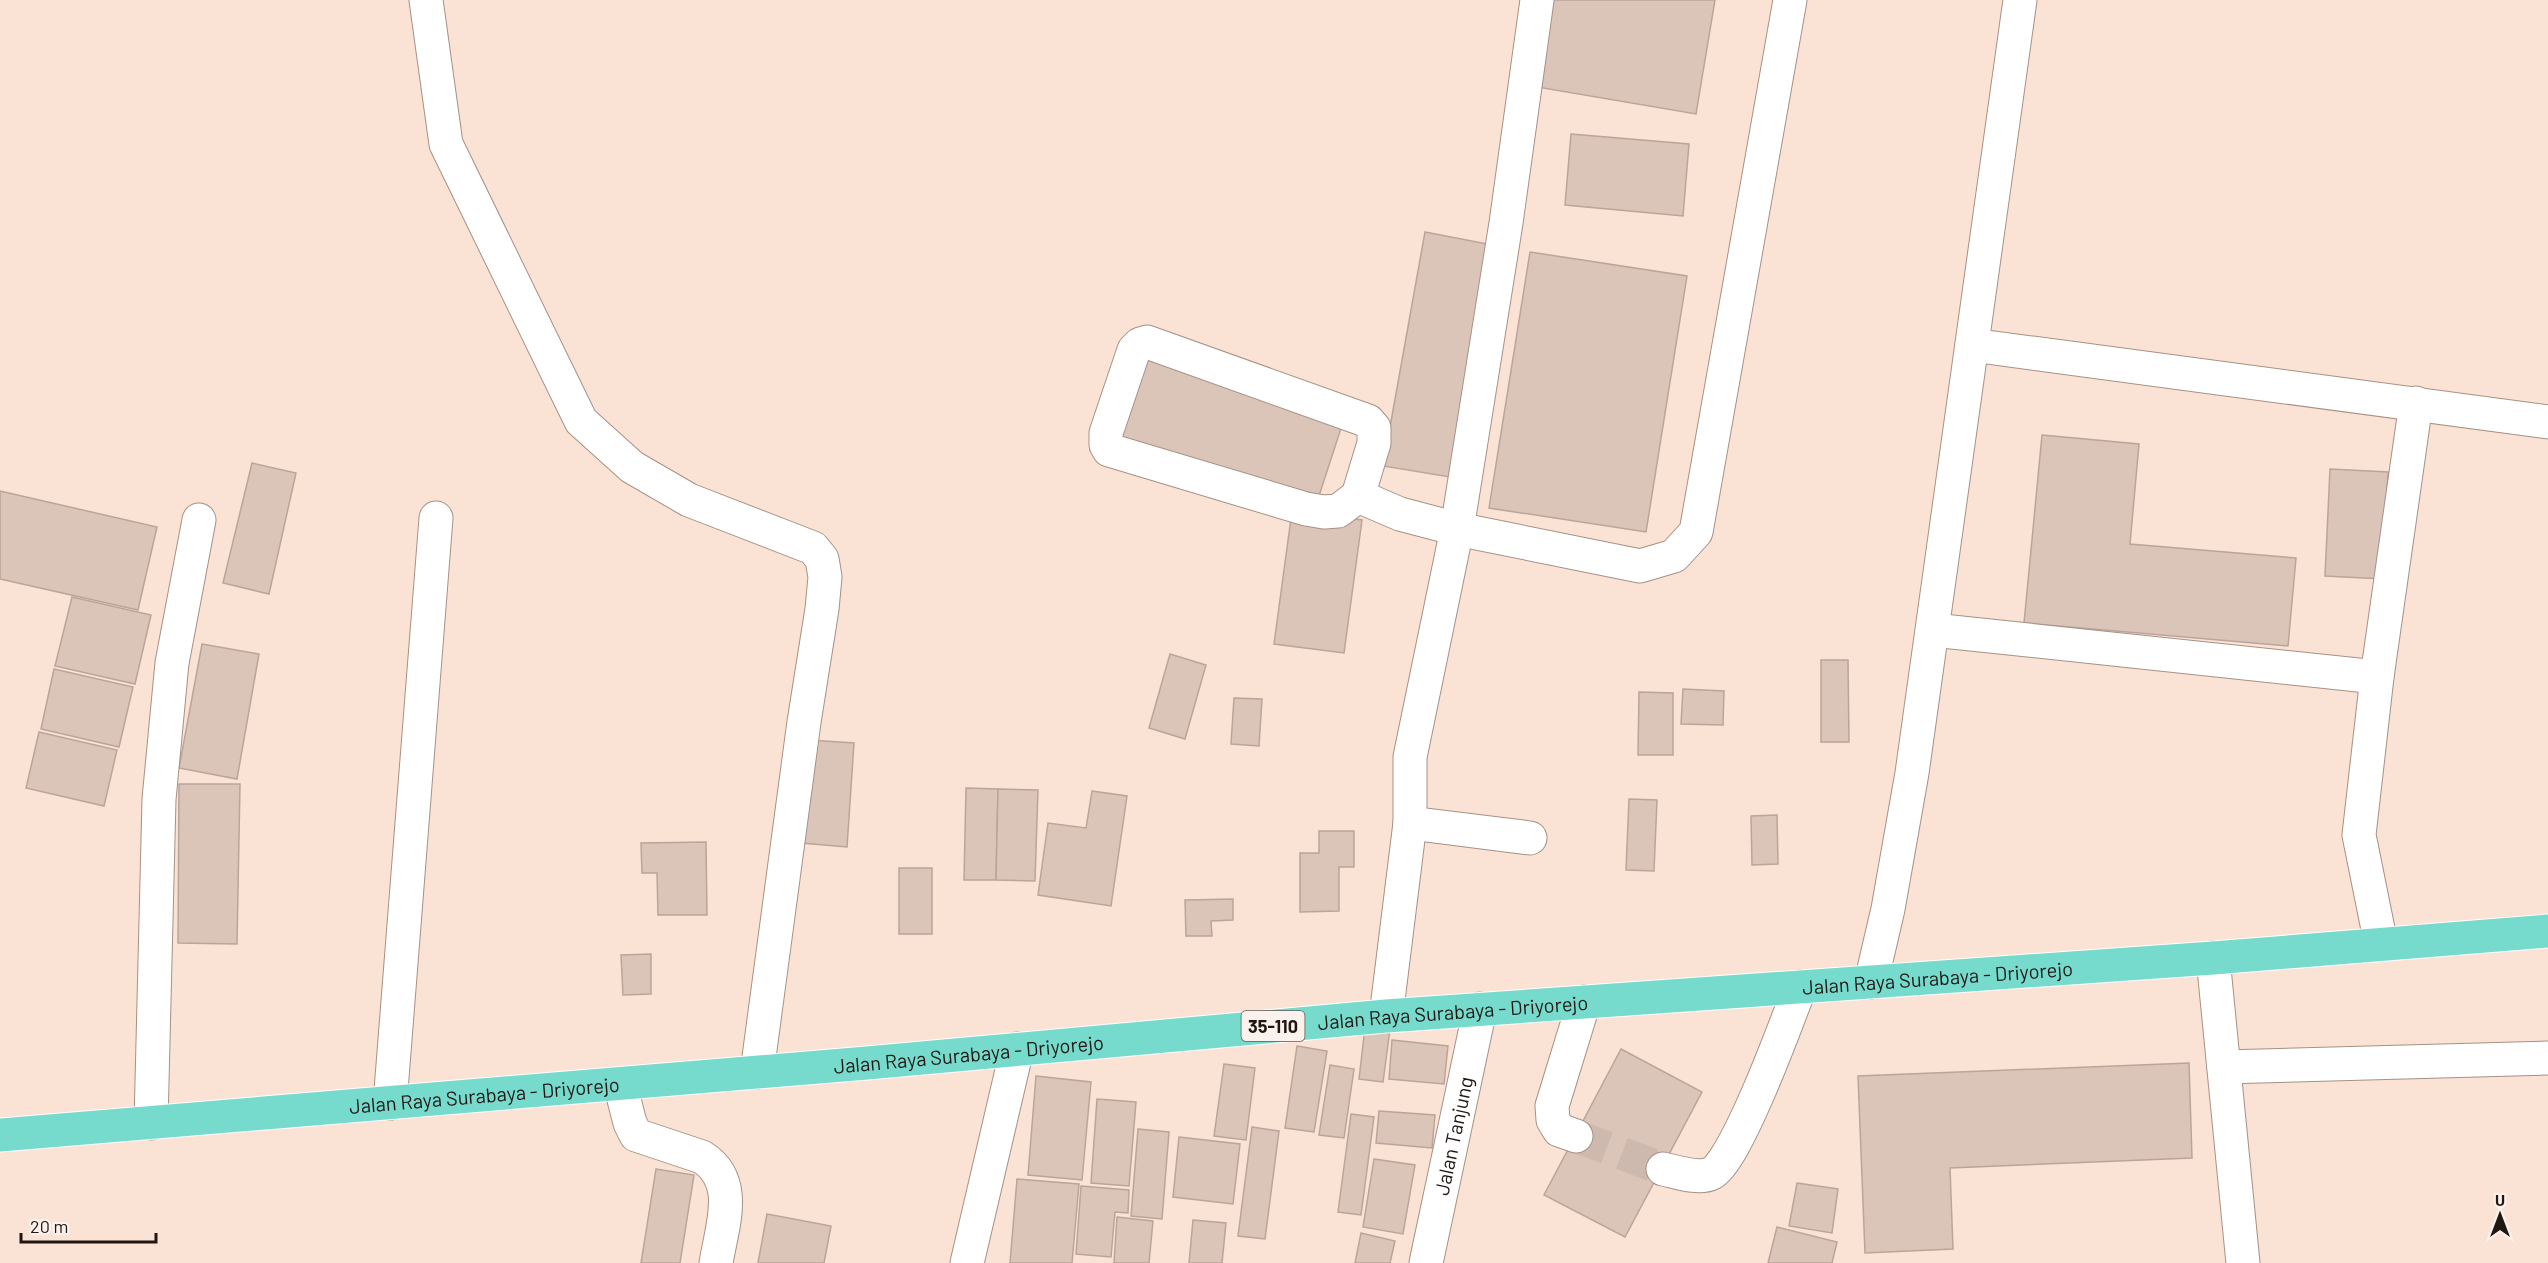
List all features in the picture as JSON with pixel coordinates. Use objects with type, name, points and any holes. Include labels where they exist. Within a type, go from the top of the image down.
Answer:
[{"type":"main road","name":"Jalan Raya Surabaya - Driyorejo","points":[[0,1136],[1386,1016],[2213,958],[2548,931]]},
{"type":"street","points":[[426,0],[446,144],[581,421],[632,467],[679,495],[813,548],[822,559],[825,577],[822,609],[804,722],[757,1072]]},
{"type":"street","points":[[1386,1016],[1410,823],[1410,757],[1457,529],[1506,223],[1537,0]]},
{"type":"street","points":[[1358,496],[1400,514],[1457,529],[1640,566],[1674,556],[1696,532],[1790,0]]},
{"type":"street","points":[[1870,982],[1888,909],[1912,773],[2020,0]]},
{"type":"street","points":[[1147,342],[1154,344],[1368,421],[1374,428],[1374,443],[1358,496],[1338,511],[1324,512],[1306,509],[1109,450],[1106,445],[1106,433],[1134,350],[1147,342]]},
{"type":"street","points":[[1972,345],[2548,422]]},
{"type":"street","points":[[2382,944],[2359,835],[2377,677],[2416,403]]},
{"type":"street","points":[[390,1103],[436,518]]},
{"type":"street","points":[[152,1123],[159,799],[172,663],[199,520]]},
{"type":"street","points":[[1932,630],[2377,677]]},
{"type":"street","points":[[1410,823],[1530,838]]},
{"type":"street","points":[[2213,958],[2243,1263]]},
{"type":"street","points":[[1663,1169],[1694,1175],[1712,1173],[1726,1159],[1766,1077],[1800,987]]},
{"type":"street","points":[[1576,1136],[1559,1130],[1553,1120],[1551,1106],[1584,1002]]},
{"type":"street","name":"Jalan Tanjung","points":[[1426,1263],[1480,1009]]},
{"type":"street","points":[[967,1263],[1017,1049]]},
{"type":"street","points":[[2224,1067],[2548,1058]]},
{"type":"street","points":[[620,1084],[630,1124],[636,1135],[702,1157],[712,1163],[722,1174],[725,1184],[724,1212],[716,1263]]},
{"type":"building","points":[[1546,0],[1715,0],[1696,114],[1531,86]]},
{"type":"building","points":[[1571,134],[1689,144],[1683,216],[1565,205]]},
{"type":"building","points":[[1425,232],[1498,246],[1456,478],[1383,466]]},
{"type":"building","points":[[1530,252],[1687,276],[1646,532],[1489,508]]},
{"type":"building","points":[[1146,352],[1345,416],[1316,505],[1117,440]]},
{"type":"building","points":[[2042,435],[2139,444],[2130,544],[2296,558],[2288,646],[2024,623]]},
{"type":"building","points":[[252,463],[296,473],[269,594],[223,583]]},
{"type":"building","points":[[2330,469],[2388,472],[2383,579],[2325,576]]},
{"type":"building","points":[[0,491],[157,527],[138,610],[0,579]]},
{"type":"building","points":[[1292,511],[1362,520],[1344,653],[1274,644]]},
{"type":"building","points":[[72,597],[151,615],[135,684],[55,666]]},
{"type":"building","points":[[202,644],[259,654],[237,779],[179,768]]},
{"type":"building","points":[[1170,654],[1206,665],[1185,739],[1149,728]]},
{"type":"building","points":[[1821,660],[1848,660],[1849,742],[1821,742]]},
{"type":"building","points":[[54,669],[133,687],[119,747],[41,729]]},
{"type":"building","points":[[1683,689],[1724,691],[1723,725],[1681,724]]},
{"type":"building","points":[[1639,692],[1673,693],[1673,755],[1638,755]]},
{"type":"building","points":[[1234,698],[1262,699],[1259,746],[1231,744]]},
{"type":"building","points":[[39,732],[117,750],[104,806],[26,788]]},
{"type":"building","points":[[809,740],[854,743],[847,847],[801,843]]},
{"type":"building","points":[[179,784],[240,784],[237,944],[178,943]]},
{"type":"building","points":[[966,788],[998,789],[996,880],[964,880]]},
{"type":"building","points":[[998,789],[1038,790],[1035,881],[996,880]]},
{"type":"building","points":[[1092,791],[1127,796],[1111,906],[1038,895],[1048,823],[1086,828]]},
{"type":"building","points":[[1629,799],[1657,800],[1654,871],[1626,870]]},
{"type":"building","points":[[1777,815],[1778,864],[1752,865],[1751,816]]},
{"type":"building","points":[[1319,831],[1354,831],[1354,867],[1339,867],[1339,911],[1300,912],[1300,853],[1319,853]]},
{"type":"building","points":[[706,842],[707,915],[658,915],[657,873],[642,873],[641,843]]},
{"type":"building","points":[[899,868],[932,868],[932,934],[899,934]]},
{"type":"building","points":[[1233,899],[1233,920],[1211,921],[1212,936],[1186,936],[1185,900]]},
{"type":"building","points":[[651,954],[651,994],[623,995],[621,955]]},
{"type":"building","points":[[1366,1019],[1391,1022],[1383,1082],[1359,1079]]},
{"type":"building","points":[[1392,1040],[1448,1046],[1444,1084],[1389,1079]]},
{"type":"building","points":[[1297,1046],[1327,1051],[1314,1132],[1285,1128]]},
{"type":"building","points":[[1621,1049],[1702,1092],[1625,1237],[1544,1195]]},
{"type":"building","points":[[2189,1063],[2192,1158],[1950,1168],[1953,1249],[1865,1253],[1858,1076]]},
{"type":"building","points":[[1224,1064],[1255,1068],[1246,1140],[1214,1136]]},
{"type":"building","points":[[1330,1065],[1354,1069],[1344,1138],[1319,1135]]},
{"type":"building","points":[[1036,1076],[1091,1082],[1082,1180],[1028,1175]]},
{"type":"building","points":[[1097,1099],[1136,1102],[1129,1186],[1091,1183]]},
{"type":"building","points":[[1379,1111],[1435,1115],[1432,1148],[1376,1143]]},
{"type":"building","points":[[1351,1114],[1374,1117],[1361,1215],[1338,1212]]},
{"type":"building","points":[[1252,1127],[1279,1131],[1265,1239],[1238,1236]]},
{"type":"building","points":[[1138,1129],[1169,1132],[1162,1219],[1131,1216]]},
{"type":"building","points":[[1179,1137],[1240,1144],[1233,1204],[1173,1197]]},
{"type":"building","points":[[1374,1159],[1415,1165],[1403,1234],[1363,1227]]},
{"type":"building","points":[[656,1169],[694,1175],[680,1263],[641,1263]]},
{"type":"building","points":[[1017,1179],[1079,1184],[1072,1263],[1010,1263]]},
{"type":"building","points":[[1797,1183],[1838,1189],[1832,1233],[1789,1226]]},
{"type":"building","points":[[1081,1186],[1129,1190],[1128,1213],[1115,1212],[1111,1257],[1076,1254]]},
{"type":"building","points":[[767,1214],[831,1226],[824,1263],[758,1263]]},
{"type":"building","points":[[1117,1217],[1153,1221],[1149,1263],[1114,1263]]},
{"type":"building","points":[[1193,1220],[1226,1223],[1222,1263],[1189,1263]]},
{"type":"building","points":[[1777,1227],[1837,1242],[1832,1263],[1768,1263]]},
{"type":"building","points":[[1361,1233],[1395,1241],[1390,1263],[1355,1263]]},
{"type":"tunnel","points":[[1576,1136],[1663,1169]]}]
